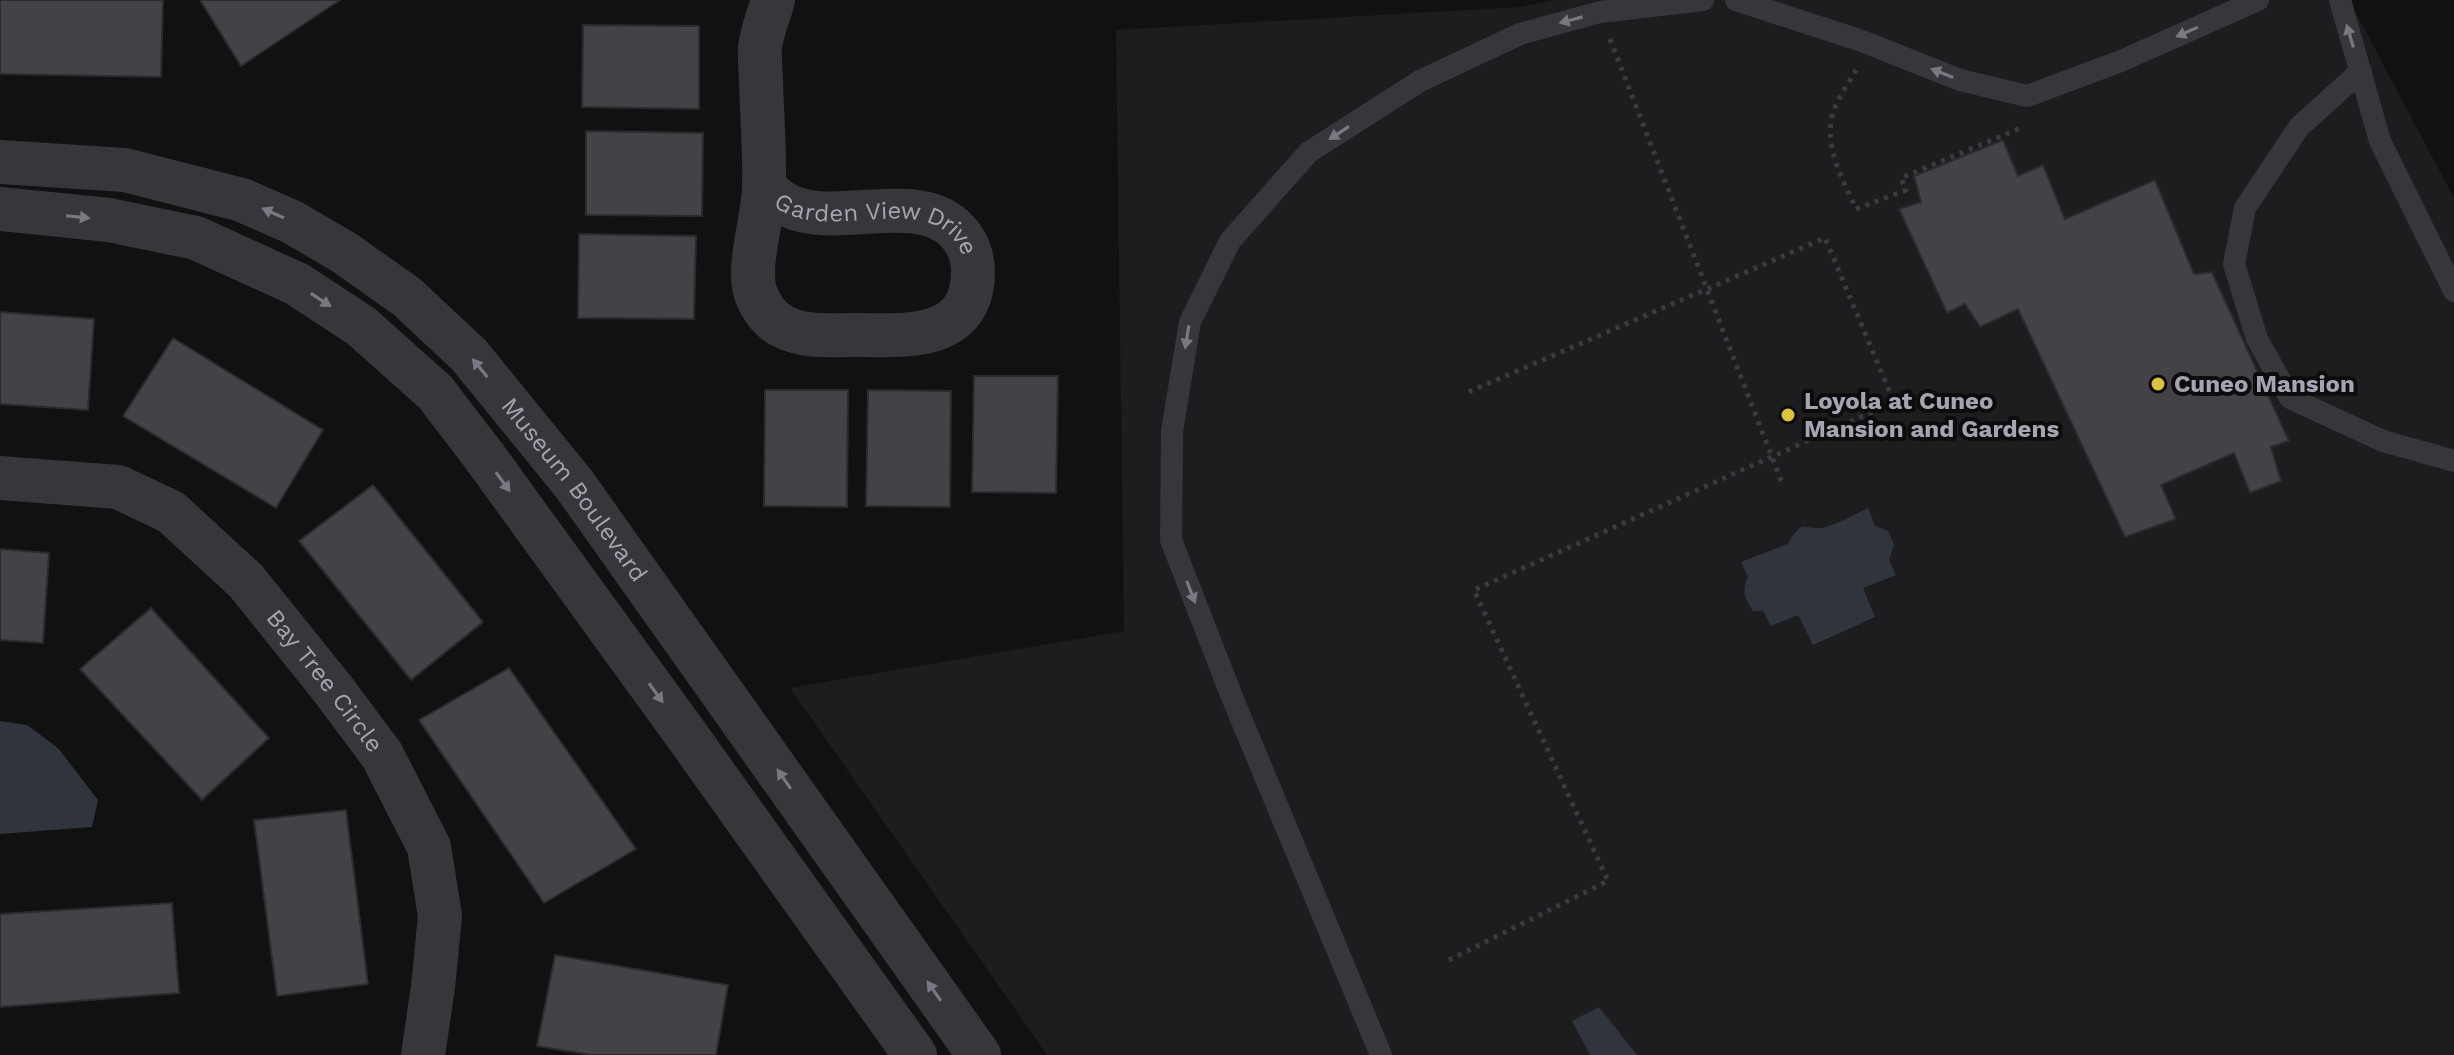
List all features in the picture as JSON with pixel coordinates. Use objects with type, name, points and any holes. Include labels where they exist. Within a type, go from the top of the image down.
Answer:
[{"type":"street","name":"Garden View Drive","points":[[764,188],[788,206],[815,212],[917,212],[937,216],[954,228],[967,244],[973,263],[973,284],[967,303],[954,319],[937,330],[916,335],[798,333],[779,325],[765,311],[755,293],[752,273],[764,188],[760,46],[773,0]]},
{"type":"street","name":"Museum Boulevard","points":[[0,162],[125,170],[242,200],[292,222],[345,253],[407,297],[469,355],[574,484],[979,1055]]},
{"type":"street","name":"Museum Boulevard","points":[[0,209],[109,220],[196,238],[297,284],[361,326],[435,392],[676,720],[915,1055]]},
{"type":"street","name":"Bay Tree Circle","points":[[0,478],[118,487],[171,512],[246,581],[382,755],[429,847],[440,916],[423,1055]]},
{"type":"lane","points":[[1381,1055],[1232,697],[1171,540],[1172,431],[1190,322],[1230,241],[1309,152],[1420,81],[1520,34],[1600,12],[1703,0]]},
{"type":"lane","points":[[1736,0],[1871,44],[1960,80],[2027,96],[2121,61],[2258,0]]},
{"type":"lane","points":[[2340,0],[2380,141],[2454,291]]},
{"type":"lane","points":[[2361,71],[2299,127],[2252,196],[2245,208],[2234,264],[2257,339],[2290,398],[2383,441],[2454,461]]},
{"type":"path","points":[[1600,12],[1782,483]]},
{"type":"path","points":[[1871,44],[1831,118],[1833,159],[1856,209],[1906,190],[1901,178],[2024,126]]},
{"type":"path","points":[[1449,960],[1608,881],[1474,590],[1894,402],[1825,238],[1466,393]]},
{"type":"shaded area","name":"Loyola at Cuneo Mansion and Gardens","points":[[1554,0],[2349,0],[2454,198],[2454,1055],[1047,1055],[790,688],[1124,631],[1116,30],[1520,7]]},
{"type":"shaded area","points":[[1868,508],[1875,526],[1888,531],[1894,545],[1889,560],[1896,575],[1863,588],[1875,617],[1813,645],[1798,615],[1771,626],[1763,611],[1753,611],[1745,594],[1748,577],[1741,562],[1788,544],[1802,527],[1826,527]]},
{"type":"shaded area","points":[[0,721],[27,725],[58,748],[98,800],[92,827],[0,834]]},
{"type":"shaded area","points":[[1599,1007],[1637,1055],[1590,1055],[1572,1021]]},
{"type":"building","points":[[0,0],[163,0],[161,77],[0,74]]},
{"type":"building","points":[[200,0],[340,0],[241,66]]},
{"type":"building","points":[[583,25],[699,26],[699,109],[582,107]]},
{"type":"building","points":[[586,131],[703,133],[702,216],[586,215]]},
{"type":"building","name":"Cuneo Mansion","points":[[2003,140],[2018,176],[2043,165],[2065,219],[2155,180],[2194,274],[2212,272],[2289,441],[2271,447],[2281,481],[2250,493],[2234,453],[2161,485],[2176,519],[2125,537],[2018,309],[1980,327],[1965,304],[1947,313],[1899,209],[1921,202],[1914,176]]},
{"type":"building","points":[[579,234],[696,236],[694,319],[578,318]]},
{"type":"building","points":[[0,312],[94,319],[88,410],[0,404]]},
{"type":"building","points":[[173,338],[323,430],[276,508],[123,416]]},
{"type":"building","points":[[974,376],[1058,376],[1056,493],[972,492]]},
{"type":"building","points":[[765,390],[848,390],[847,507],[764,506]]},
{"type":"building","points":[[868,390],[951,391],[950,507],[866,506]]},
{"type":"building","points":[[373,485],[483,622],[411,680],[299,541]]},
{"type":"building","points":[[0,549],[49,553],[43,643],[0,640]]},
{"type":"building","points":[[151,608],[269,738],[202,800],[80,669]]},
{"type":"building","points":[[509,668],[636,849],[544,903],[419,720]]},
{"type":"building","points":[[346,810],[368,984],[277,996],[254,820]]},
{"type":"building","points":[[172,903],[179,993],[0,1007],[0,914]]},
{"type":"building","points":[[555,955],[728,985],[716,1055],[591,1055],[537,1046]]},
{"type":"place","name":"Cuneo Mansion","points":[[2158,384]]},
{"type":"place","name":"Loyola at Cuneo Mansion and Gardens","points":[[1788,415]]}]
